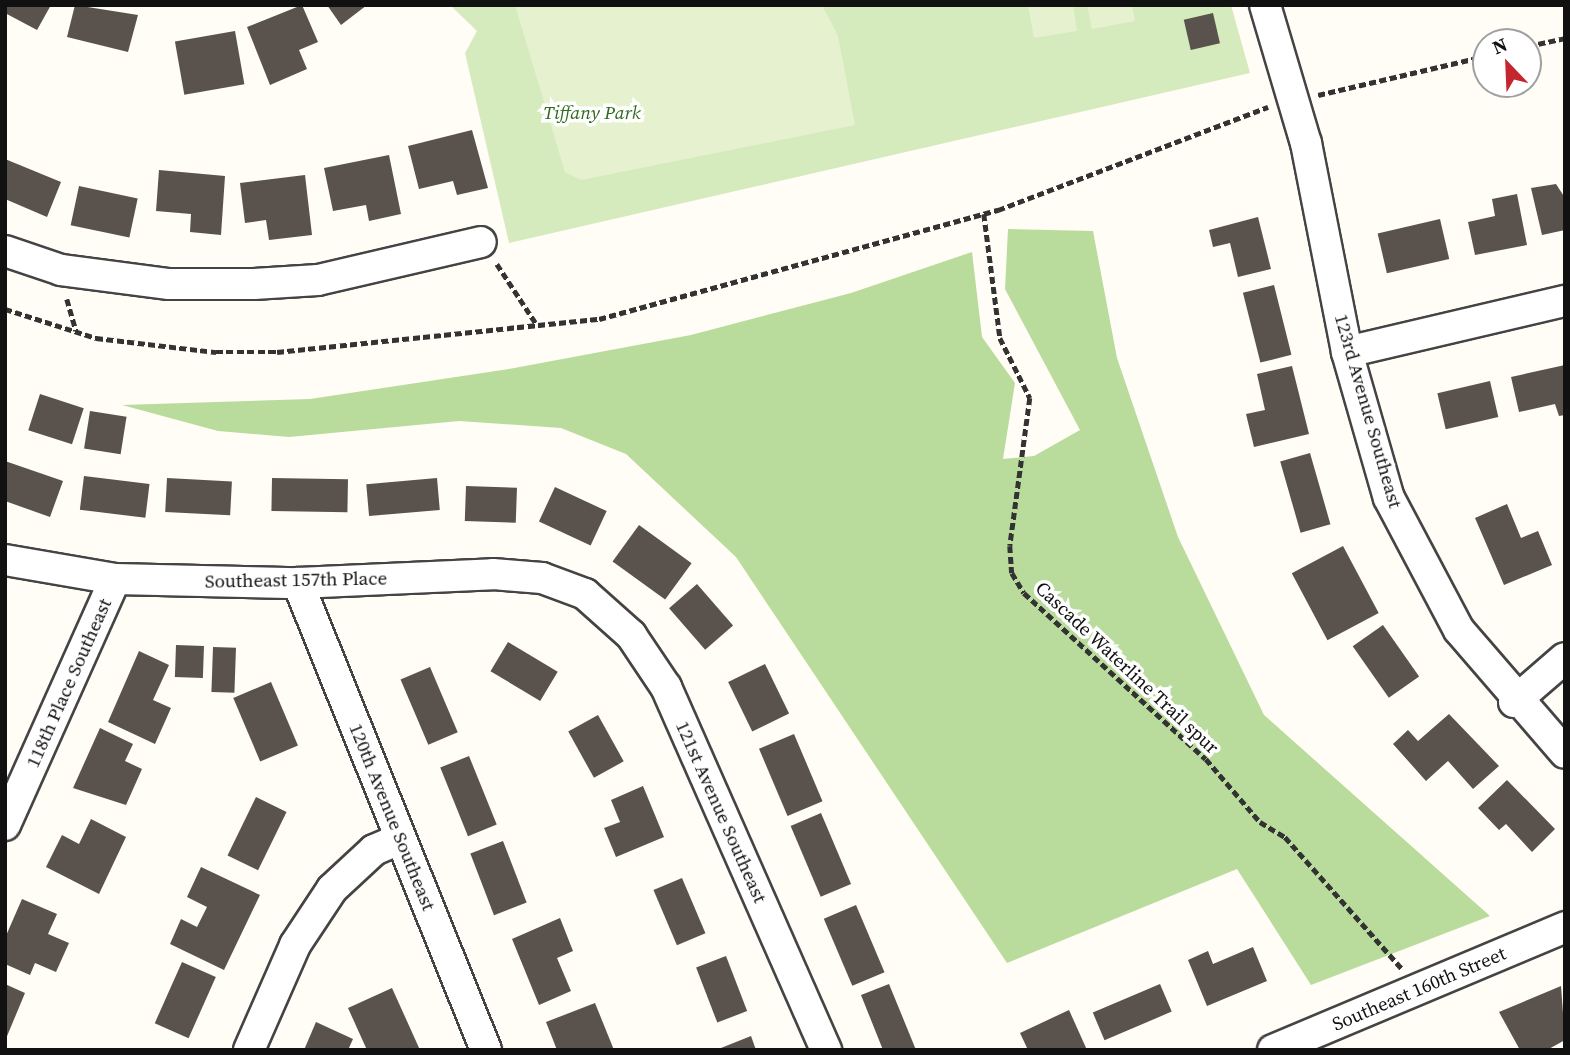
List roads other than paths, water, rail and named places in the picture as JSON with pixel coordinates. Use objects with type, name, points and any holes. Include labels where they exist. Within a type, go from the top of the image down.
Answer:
[{"type":"street","name":"123rd Avenue Southeast","points":[[1265,5],[1306,143],[1347,352],[1390,498],[1415,556],[1459,629],[1514,702],[1565,753]]},
{"type":"street","points":[[5,251],[61,270],[169,284],[254,285],[318,280],[481,242]]},
{"type":"street","points":[[1347,352],[1565,301]]},
{"type":"street","name":"Southeast 157th Place","points":[[5,560],[115,579],[298,583],[493,574],[542,578],[585,594]]},
{"type":"street","name":"118th Place Southeast","points":[[5,825],[115,579]]},
{"type":"street","name":"120th Avenue Southeast","points":[[298,583],[486,1050]]},
{"type":"street","name":"121st Avenue Southeast","points":[[585,594],[631,635],[666,687],[826,1050]]},
{"type":"street","points":[[1514,702],[1565,658]]},
{"type":"street","points":[[249,1050],[295,945],[332,890],[374,850],[400,839]]},
{"type":"street","name":"Southeast 160th Street","points":[[1273,1050],[1565,927]]},
{"type":"park label","name":"Tiffany Park","points":[[592,113]]}]
